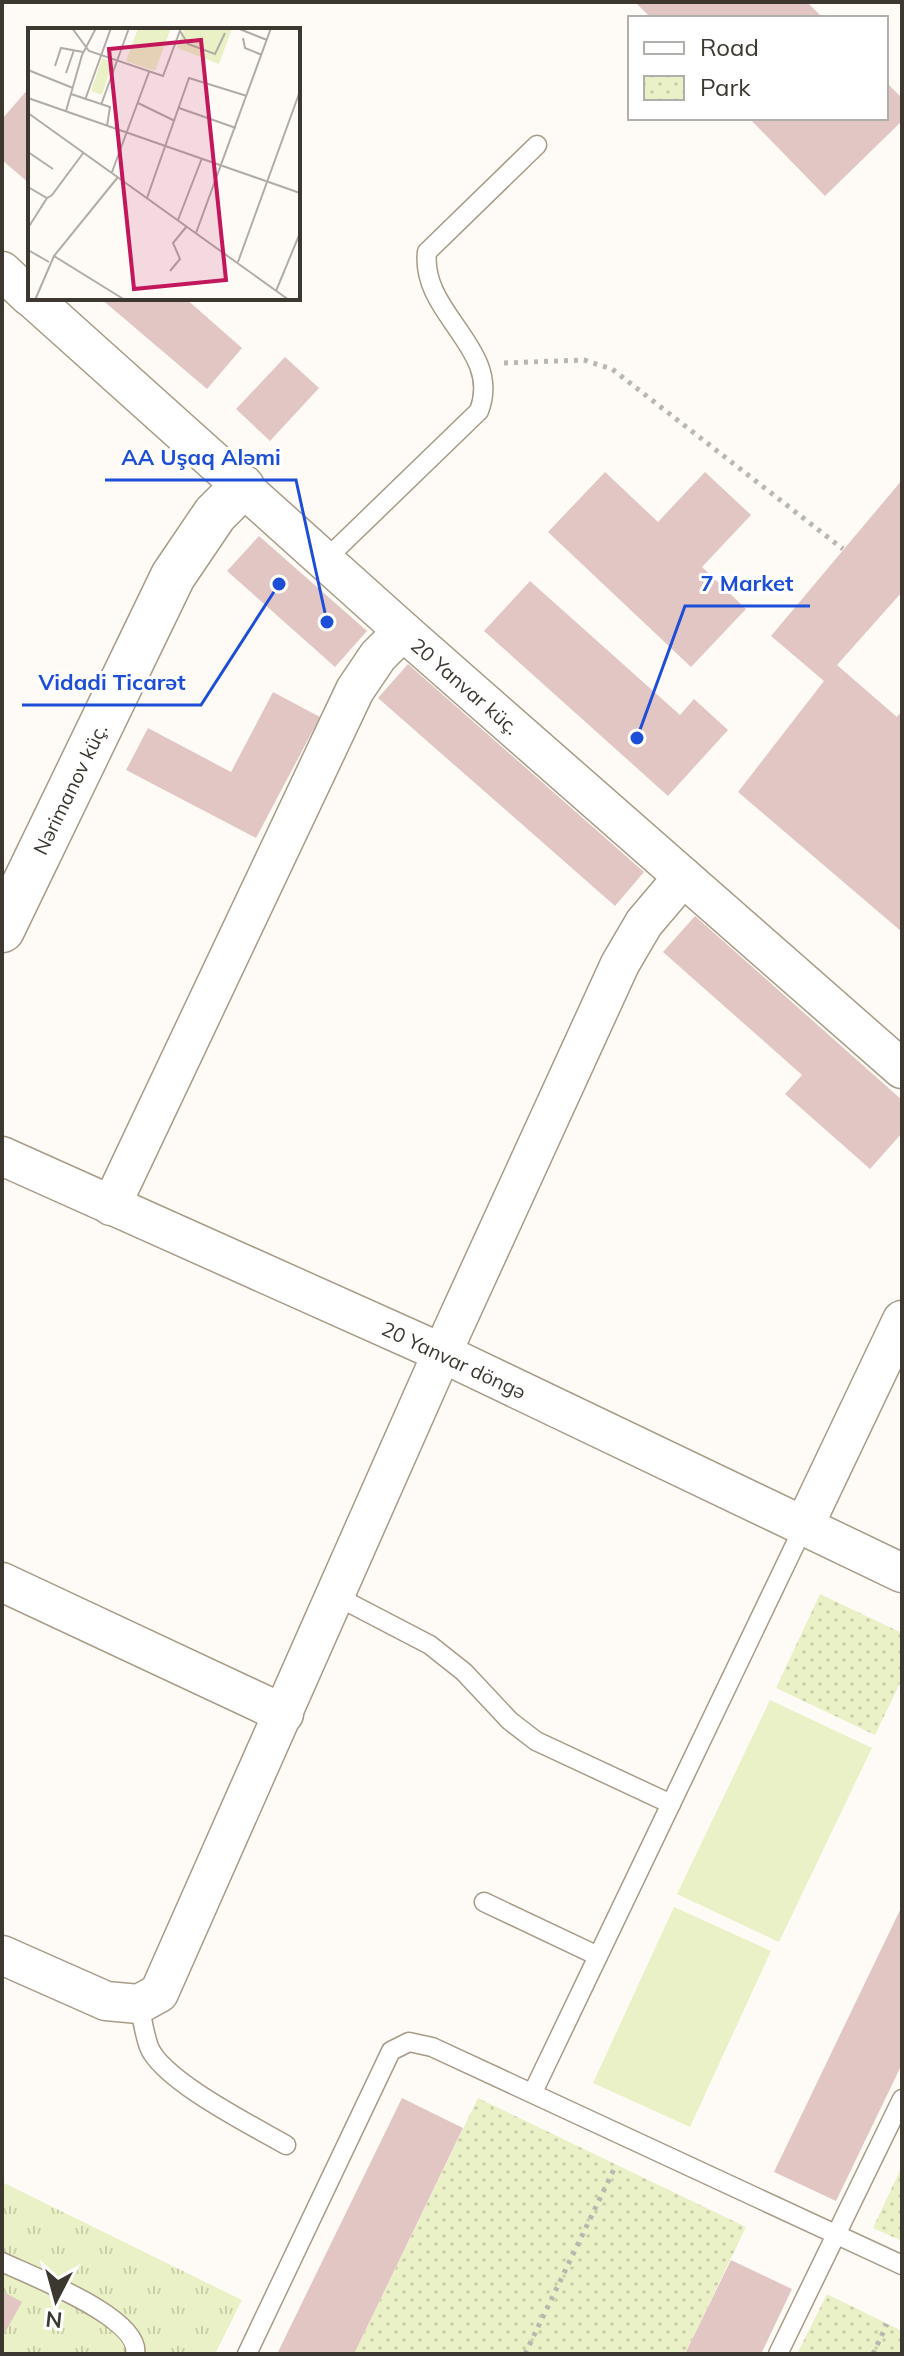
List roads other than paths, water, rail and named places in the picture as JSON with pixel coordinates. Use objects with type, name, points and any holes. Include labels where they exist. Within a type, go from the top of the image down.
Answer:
[{"type":"street","name":"20 Yanvar küç.","points":[[2,271],[28,294]]},
{"type":"street","name":"20 Yanvar küç.","points":[[34,300],[324,561],[902,1069]]},
{"type":"street","name":"Nərimanov küç.","points":[[2,930],[173,576],[215,514],[242,487]]},
{"type":"street","points":[[111,1206],[355,690],[378,656],[403,631]]},
{"type":"street","points":[[2,1955],[106,2001],[139,2004],[159,1993],[442,1353],[620,964],[644,923],[683,877]]},
{"type":"street","name":"20 Yanvar döngə","points":[[2,1156],[442,1353],[902,1573]]},
{"type":"street","points":[[804,1526],[902,1320]]},
{"type":"street","points":[[2,1582],[284,1714]]},
{"type":"lane","points":[[324,561],[479,411],[486,392],[480,364],[429,285],[425,269],[427,252],[537,145]]},
{"type":"lane","points":[[533,2092],[804,1526]]},
{"type":"lane","points":[[336,1596],[430,1645],[464,1672],[510,1721],[536,1741],[671,1804]]},
{"type":"lane","points":[[484,1902],[598,1956]]},
{"type":"lane","points":[[139,2004],[150,2049],[171,2072],[193,2090],[286,2145]]},
{"type":"lane","points":[[247,2354],[391,2051],[409,2042],[432,2047],[533,2092],[902,2265]]},
{"type":"lane","points":[[778,2354],[902,2099]]},
{"type":"lane","points":[[2,2262],[110,2315],[128,2329],[136,2347],[135,2354]]},
{"type":"place","name":"Vidadi Ticarət","points":[[279,584]]},
{"type":"place","name":"AA Uşaq Aləmi","points":[[327,622]]},
{"type":"place","name":"7 Market","points":[[637,738]]}]
